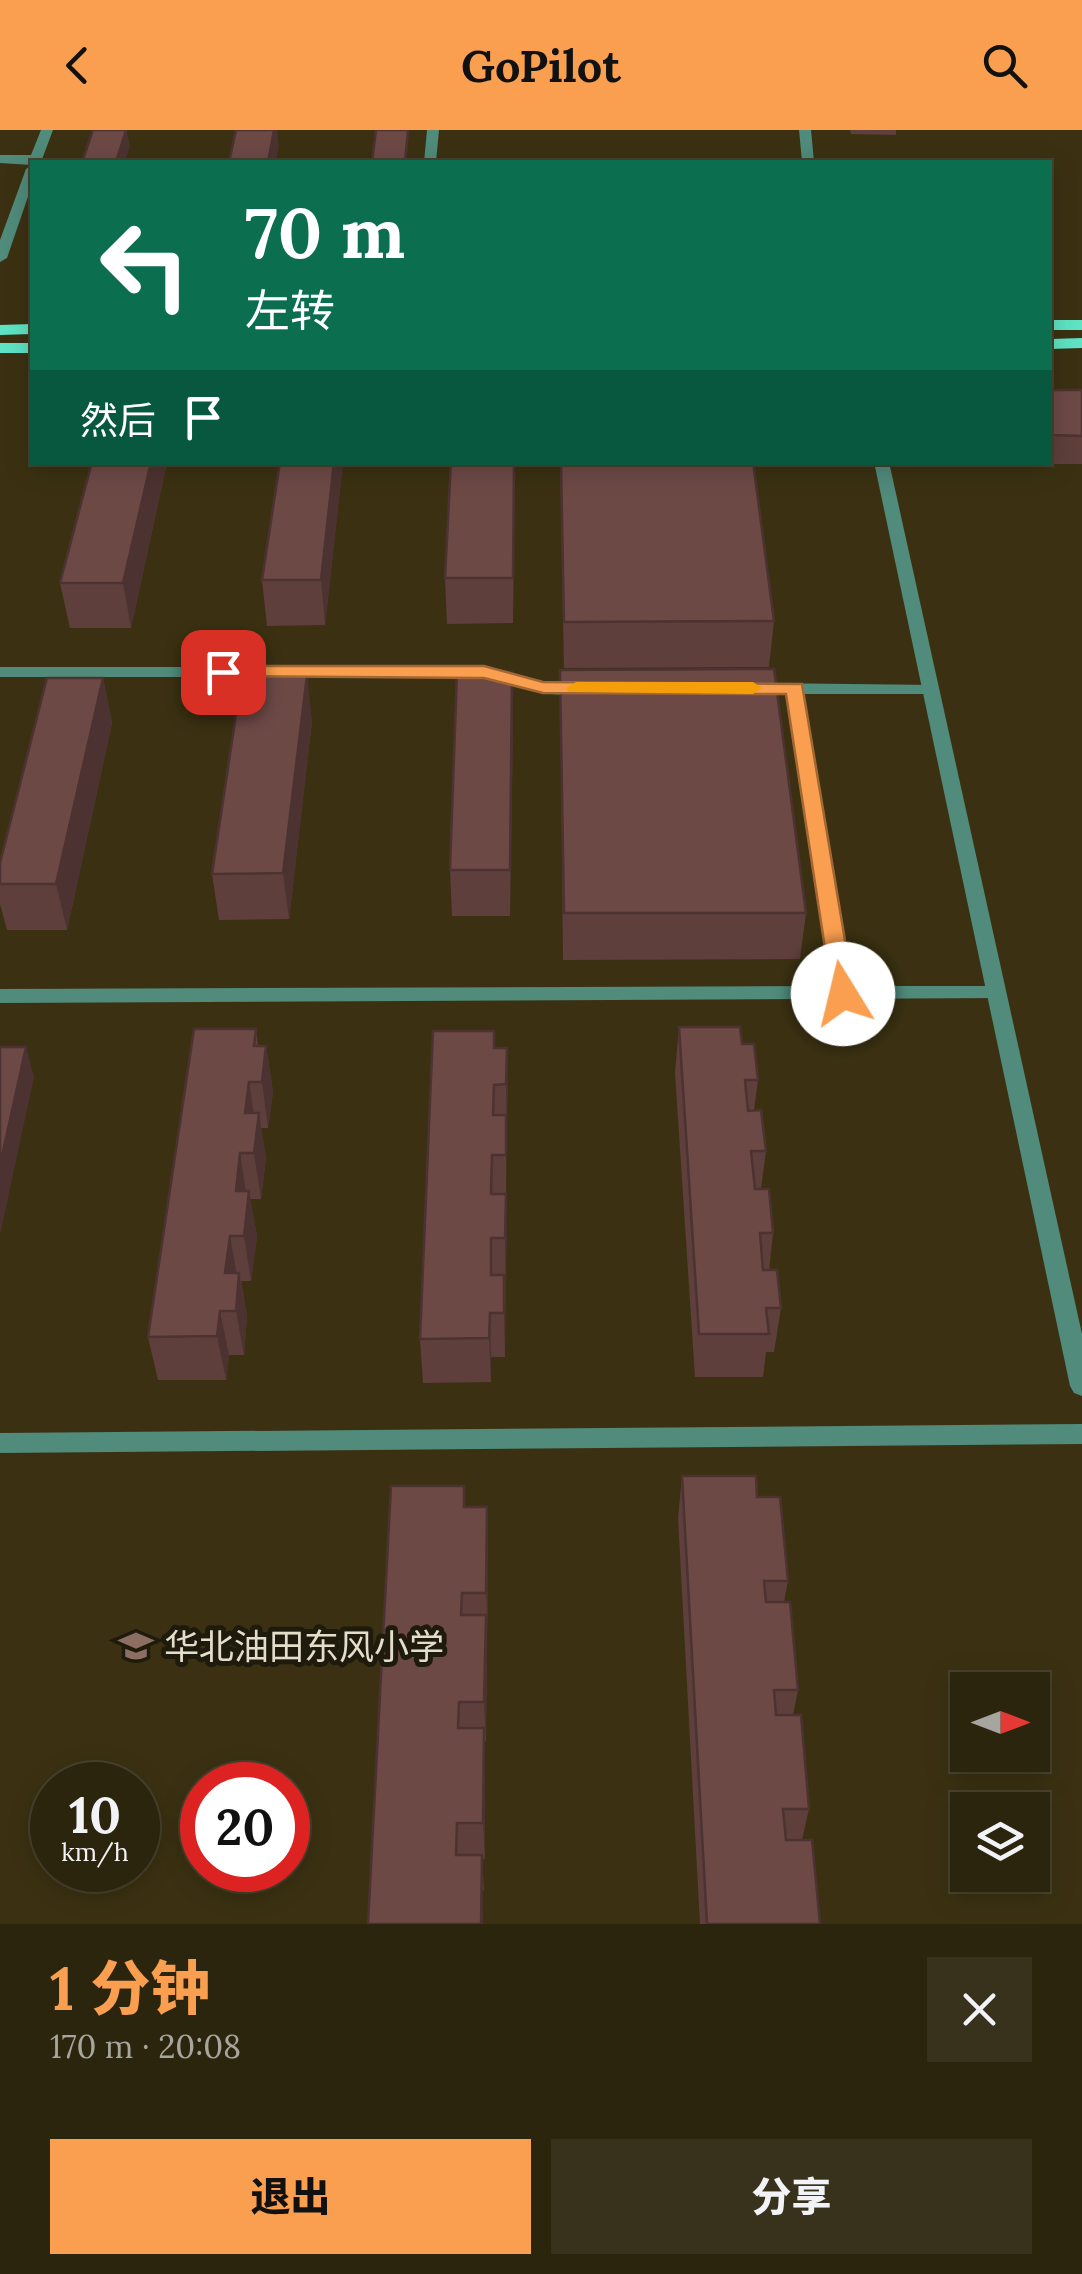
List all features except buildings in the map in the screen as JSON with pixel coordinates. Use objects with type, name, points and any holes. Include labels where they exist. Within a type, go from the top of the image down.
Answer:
[{"type":"main road","points":[[1052,325],[1082,325]]},
{"type":"main road","points":[[0,330],[30,330]]},
{"type":"main road","points":[[1052,344],[1082,344]]},
{"type":"main road","points":[[0,348],[30,348]]},
{"type":"street","points":[[36,160],[47,130]]},
{"type":"street","points":[[430,160],[433,130]]},
{"type":"street","points":[[805,130],[808,160]]},
{"type":"street","points":[[0,159],[30,163]]},
{"type":"street","points":[[0,258],[30,177]]},
{"type":"street","points":[[882,465],[996,993],[1078,1347],[1082,1386]]},
{"type":"street","points":[[0,672],[484,672],[543,688],[601,688]]},
{"type":"street","points":[[736,688],[930,688]]},
{"type":"street","points":[[795,688],[843,994]]},
{"type":"street","points":[[0,996],[996,993]]},
{"type":"street","points":[[0,1443],[1082,1434]]},
{"type":"slow traffic","points":[[576,688],[753,688]]},
{"type":"place","name":"华北油田东风小学","points":[[136,1646]]},
{"type":"route","points":[[223,672],[484,672],[543,688],[795,688],[843,994]]}]
